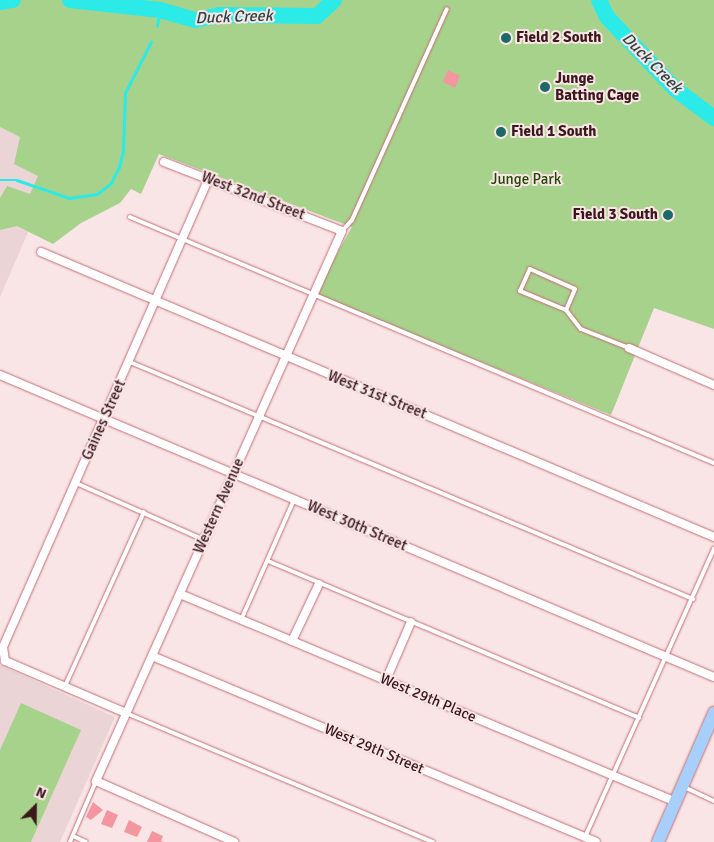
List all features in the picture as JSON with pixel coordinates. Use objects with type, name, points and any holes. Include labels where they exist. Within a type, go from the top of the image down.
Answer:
[{"type":"highway","points":[[658,842],[713,718]]},
{"type":"street","name":"West 32nd Street","points":[[164,162],[342,230]]},
{"type":"street","name":"Gaines Street","points":[[65,686],[5,661],[3,647],[130,362],[208,180]]},
{"type":"street","name":"Western Avenue","points":[[96,781],[342,230]]},
{"type":"street","name":"West 31st Street","points":[[41,252],[285,358],[714,537]]},
{"type":"street","points":[[629,348],[714,385]]},
{"type":"street","name":"West 30th Street","points":[[0,376],[714,677]]},
{"type":"street","points":[[292,641],[319,584]]},
{"type":"street","name":"West 29th Place","points":[[180,594],[676,802]]},
{"type":"street","points":[[386,680],[411,622]]},
{"type":"street","name":"West 29th Street","points":[[152,656],[596,842]]},
{"type":"street","points":[[65,686],[126,713]]},
{"type":"street","points":[[96,781],[234,842]]},
{"type":"lane","points":[[342,230],[352,220],[447,9]]},
{"type":"lane","points":[[130,216],[714,463]]},
{"type":"lane","points":[[566,310],[575,289],[530,269],[520,290],[566,310],[581,329],[629,348]]},
{"type":"lane","points":[[130,362],[693,599]]},
{"type":"lane","points":[[76,483],[204,540]]},
{"type":"lane","points":[[242,620],[294,500]]},
{"type":"lane","points":[[65,686],[144,512]]},
{"type":"lane","points":[[585,837],[693,599],[714,548]]},
{"type":"lane","points":[[268,561],[639,718]]},
{"type":"lane","points":[[126,713],[433,842]]},
{"type":"lane","points":[[70,842],[96,781]]},
{"type":"lane","points":[[683,787],[714,801]]},
{"type":"lane","points":[[73,836],[86,842]]},
{"type":"shaded area","points":[[0,127],[61,156],[0,297]]},
{"type":"shaded area","points":[[0,665],[115,717],[60,842],[0,842]]},
{"type":"green space","name":"Junge Park","points":[[0,0],[714,0],[714,329],[654,308],[611,415],[314,294],[352,227],[159,154],[141,194],[131,189],[120,203],[81,223],[53,244],[17,226],[0,230],[0,198],[7,186],[30,194],[38,176],[14,164],[20,137],[0,127]]},
{"type":"green space","points":[[21,703],[81,730],[31,842],[0,842],[0,750]]},
{"type":"building","points":[[448,70],[460,76],[455,88],[443,82]]},
{"type":"building","points":[[93,802],[103,810],[91,820],[86,817]]},
{"type":"building","points":[[107,810],[118,815],[112,828],[101,824]]},
{"type":"building","points":[[129,820],[142,827],[137,837],[124,832]]},
{"type":"building","points":[[152,831],[163,836],[161,841],[164,842],[147,842]]},
{"type":"waterway","name":"Duck Creek","points":[[0,2],[13,0]]},
{"type":"waterway","name":"Duck Creek","points":[[70,0],[160,10],[195,20],[220,15],[317,16],[334,0]]},
{"type":"waterway","name":"Duck Creek","points":[[599,0],[607,17],[675,89],[714,118]]},
{"type":"waterway","points":[[157,26],[160,10]]},
{"type":"waterway","points":[[0,180],[17,180],[69,198],[97,194],[111,183],[119,167],[123,151],[125,93],[151,42]]},
{"type":"place","name":"Field 2 South","points":[[506,38]]},
{"type":"place","name":"Junge Batting Cage","points":[[545,87]]},
{"type":"place","name":"Field 1 South","points":[[501,132]]},
{"type":"place","name":"Field 3 South","points":[[668,215]]}]
